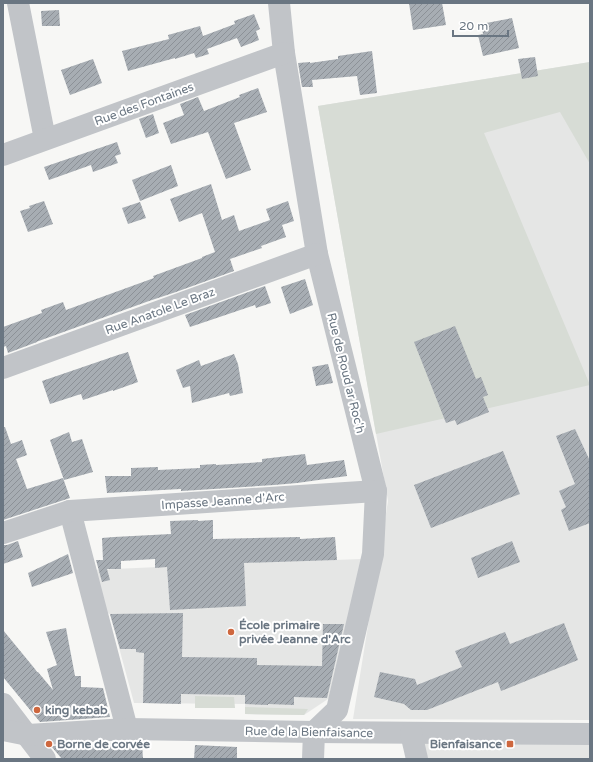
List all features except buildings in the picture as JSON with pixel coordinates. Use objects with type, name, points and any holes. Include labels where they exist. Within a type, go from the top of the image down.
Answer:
[{"type":"street","points":[[18,3],[45,139]]},
{"type":"street","name":"Rue de Roud ar Roc'h","points":[[279,3],[284,53],[317,254],[376,491],[373,554],[337,710],[314,732]]},
{"type":"street","name":"Rue des Fontaines","points":[[3,155],[284,53]]},
{"type":"street","name":"Rue Anatole Le Braz","points":[[3,368],[317,254]]},
{"type":"street","name":"Impasse Jeanne d'Arc","points":[[3,533],[70,511],[376,491]]},
{"type":"street","points":[[70,511],[128,729]]},
{"type":"street","points":[[3,704],[45,759]]},
{"type":"street","name":"Rue de la Bienfaisance","points":[[3,730],[28,735],[128,729],[590,734]]},
{"type":"street","points":[[313,759],[314,732]]},
{"type":"street","points":[[411,733],[417,759]]},
{"type":"shaded area","points":[[590,62],[590,720],[353,719],[388,501],[318,106]]},
{"type":"shaded area","points":[[590,62],[590,164],[560,112],[484,133],[590,385],[376,434],[318,106]]},
{"type":"shaded area","name":"École primaire privée Jeanne d'Arc","points":[[363,559],[334,695],[304,715],[245,714],[245,704],[134,703],[110,614],[103,612],[92,570],[247,563]]},
{"type":"shaded area","points":[[195,696],[234,697],[235,708],[195,708]]},
{"type":"shaded area","points":[[245,707],[308,709],[304,715],[245,714]]},
{"type":"shaded area","points":[[416,743],[590,743],[590,759],[420,759]]},
{"type":"place","name":"École primaire privée Jeanne d'Arc","points":[[231,632]]},
{"type":"place","name":"king kebab","points":[[37,710]]},
{"type":"place","name":"Borne de corvée","points":[[49,744]]},
{"type":"place","name":"Bienfaisance","points":[[510,744]]}]
